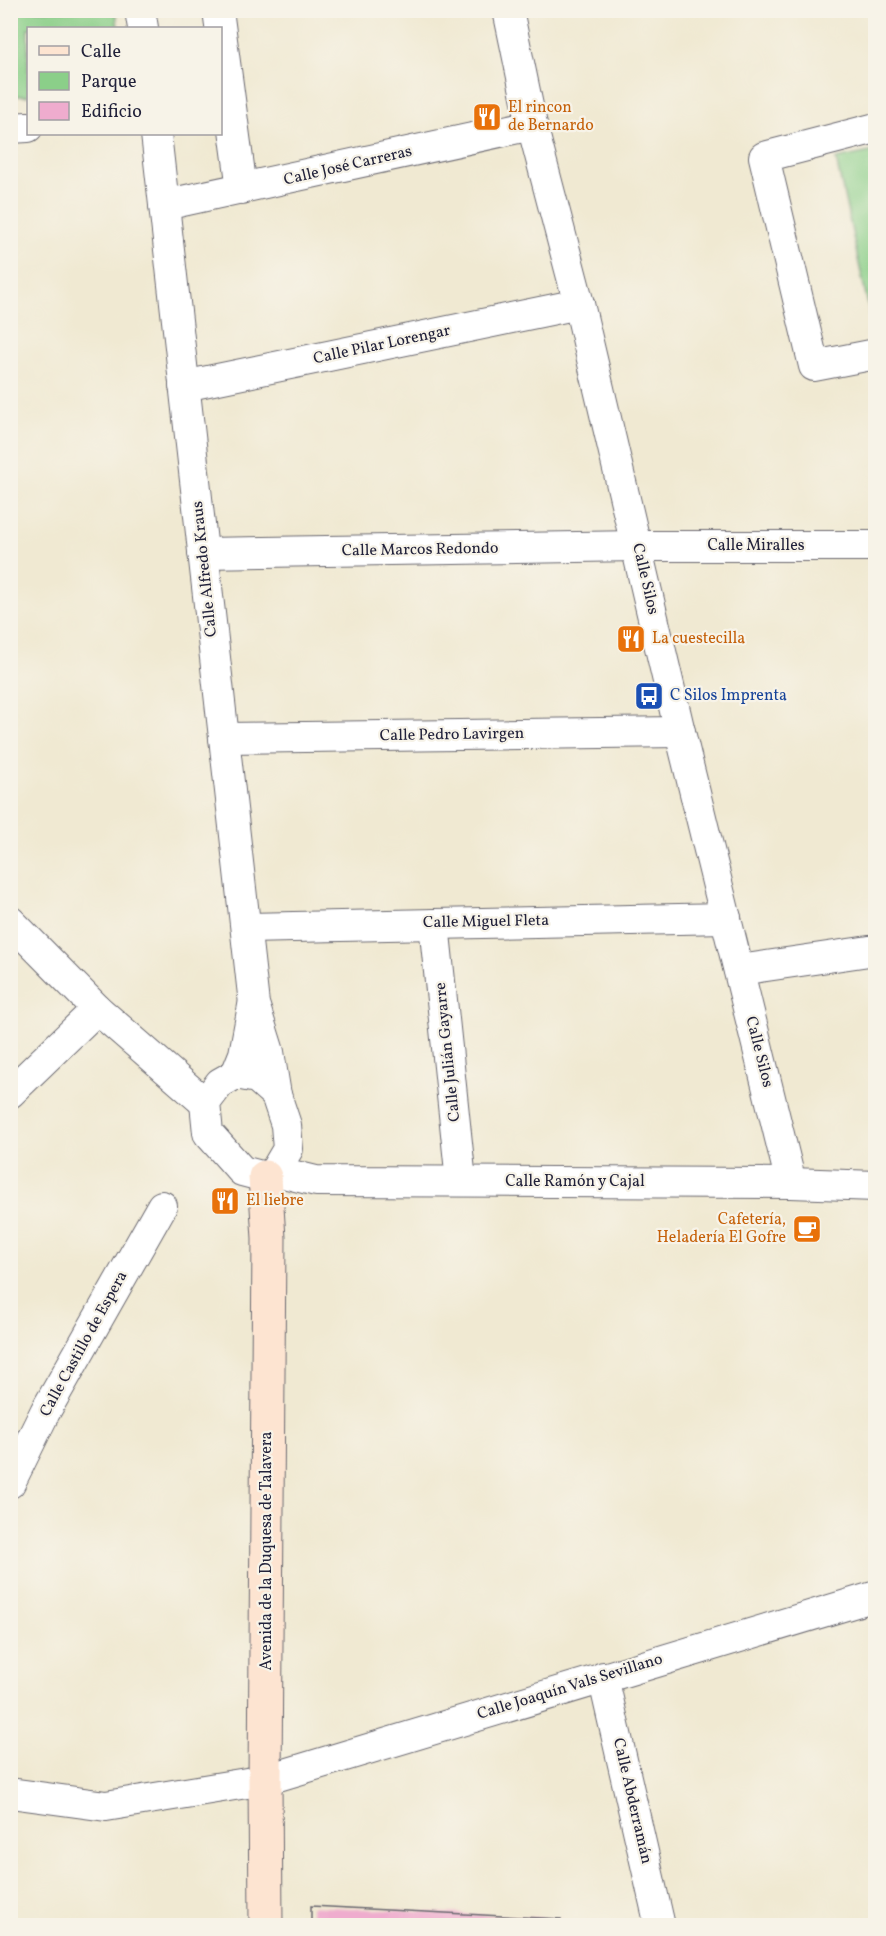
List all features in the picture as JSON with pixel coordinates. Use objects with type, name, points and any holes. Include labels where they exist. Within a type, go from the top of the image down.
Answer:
[{"type":"street","points":[[140,10],[142,27]]},
{"type":"street","points":[[218,10],[219,27]]},
{"type":"street","name":"Calle Silos","points":[[508,10],[532,125],[579,304],[680,732],[791,1183]]},
{"type":"street","points":[[222,64],[225,104],[242,189]]},
{"type":"street","name":"Calle José Carreras","points":[[164,205],[532,125]]},
{"type":"street","points":[[10,128],[27,127]]},
{"type":"street","points":[[876,128],[764,157],[814,366],[876,354]]},
{"type":"street","name":"Calle Alfredo Kraus","points":[[156,135],[254,1004]]},
{"type":"street","name":"Calle Pilar Lorengar","points":[[184,386],[579,304]]},
{"type":"street","name":"Calle Miralles","points":[[637,546],[876,546]]},
{"type":"street","name":"Calle Marcos Redondo","points":[[203,554],[637,546]]},
{"type":"street","name":"Calle Pedro Lavirgen","points":[[224,738],[680,732]]},
{"type":"street","name":"Calle Miguel Fleta","points":[[246,928],[726,918]]},
{"type":"street","points":[[10,921],[97,1009],[205,1104]]},
{"type":"street","name":"Calle Julián Gayarre","points":[[434,924],[461,1182]]},
{"type":"street","points":[[739,970],[876,950]]},
{"type":"street","points":[[254,1004],[269,1052],[276,1095],[286,1125],[288,1149],[270,1174],[242,1171],[208,1133],[205,1104],[220,1083],[236,1074],[244,1054],[254,1004]]},
{"type":"street","points":[[10,1093],[97,1009]]},
{"type":"street","points":[[236,1074],[257,1078],[276,1095]]},
{"type":"street","name":"Calle Ramón y Cajal","points":[[270,1174],[316,1181],[791,1183],[876,1186]]},
{"type":"street","name":"Avenida de la Duquesa de Talavera","points":[[266,1926],[270,1174]]},
{"type":"street","name":"Calle Castillo de Espera","points":[[10,1483],[45,1412],[162,1206]]},
{"type":"street","name":"Calle Joaquín Vals Sevillano","points":[[10,1793],[106,1806],[265,1780],[876,1596]]},
{"type":"street","name":"Calle Abderramán","points":[[603,1677],[660,1926]]},
{"type":"green space","points":[[11,11],[116,11],[118,27],[27,27],[27,96],[11,96]]},
{"type":"green space","points":[[875,151],[876,332],[874,332],[836,159]]},
{"type":"building","points":[[311,1906],[561,1919],[561,1926],[311,1926]]},
{"type":"place","name":"El rincon de Bernardo","points":[[487,117]]},
{"type":"place","name":"La cuestecilla","points":[[631,639]]},
{"type":"place","name":"C Silos Imprenta","points":[[649,696]]},
{"type":"place","name":"El liebre","points":[[225,1201]]},
{"type":"place","name":"Cafetería, Heladería El Gofre","points":[[807,1229]]}]
